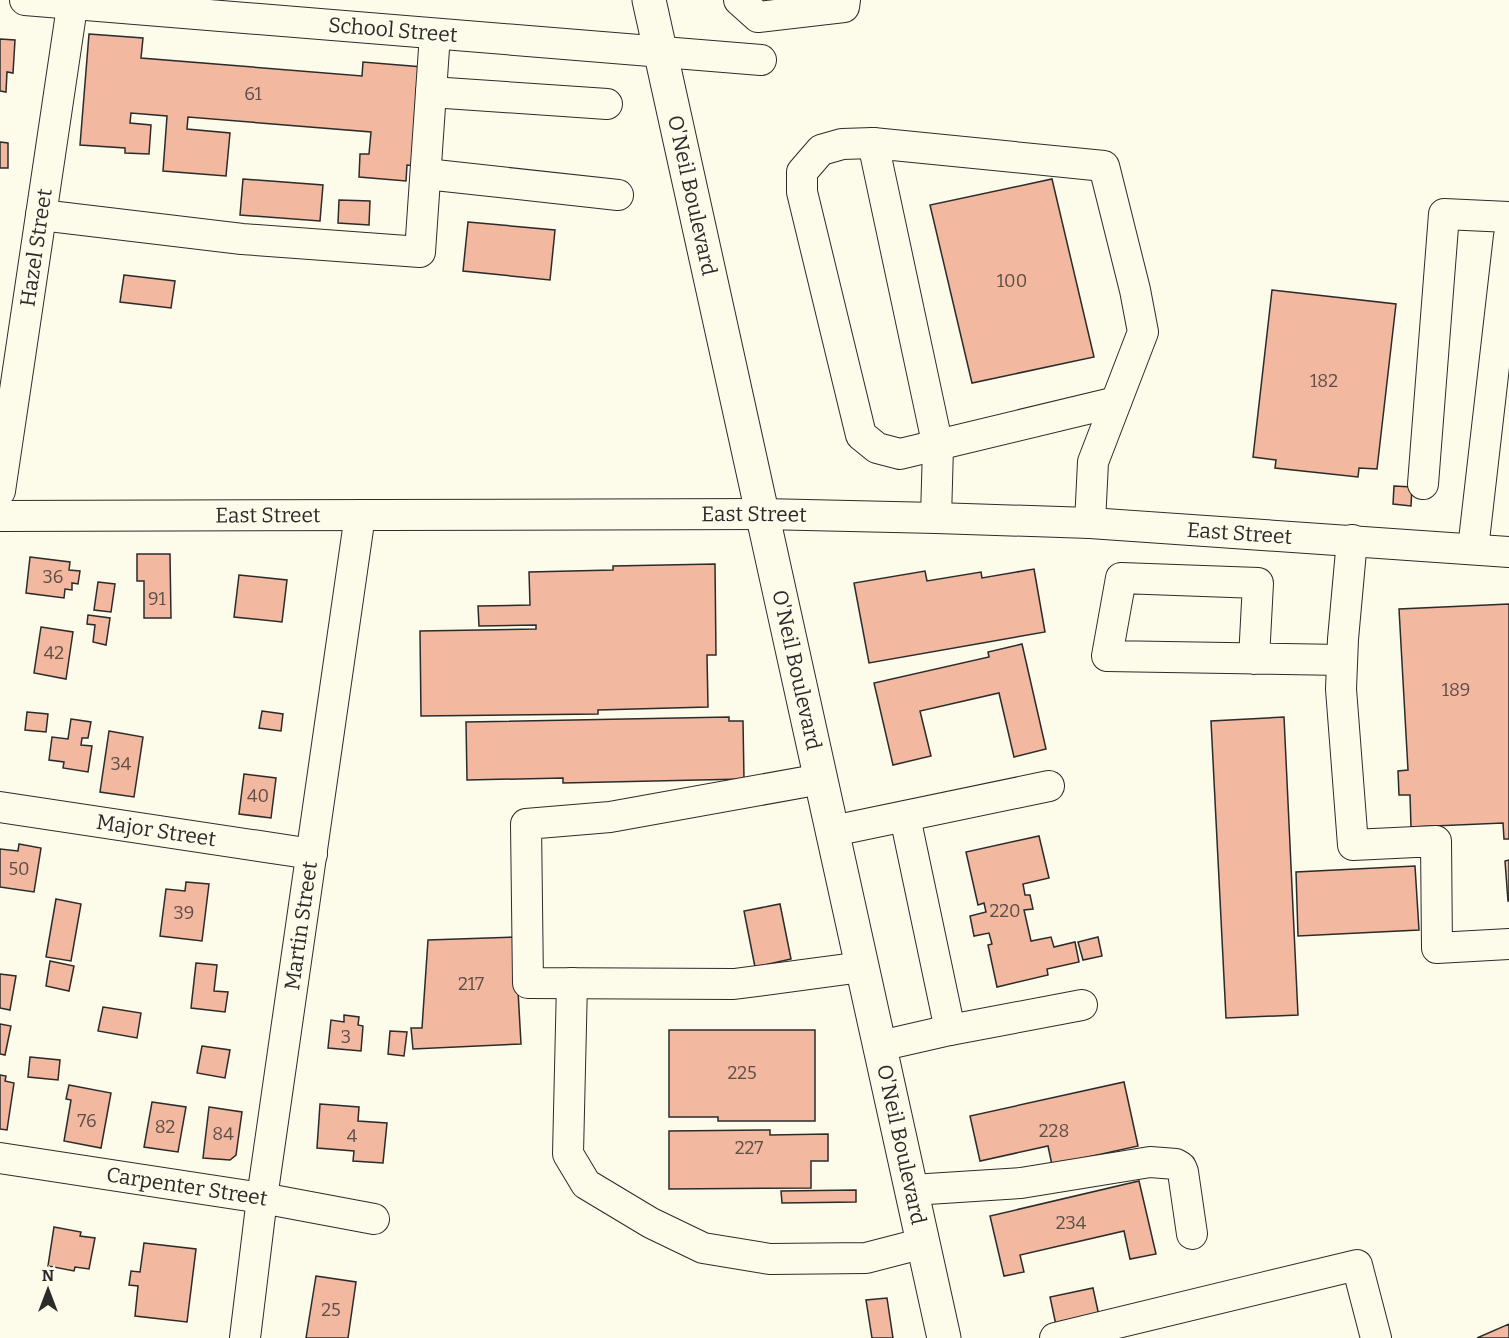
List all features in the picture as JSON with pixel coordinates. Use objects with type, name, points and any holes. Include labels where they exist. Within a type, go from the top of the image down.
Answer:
[{"type":"main road","name":"O'Neil Boulevard","points":[[649,0],[944,1338]]},
{"type":"street","name":"School Street","points":[[25,0],[73,2],[761,60]]},
{"type":"street","points":[[753,6],[844,7],[845,0]]},
{"type":"street","name":"Hazel Street","points":[[0,491],[73,2]]},
{"type":"street","points":[[41,215],[242,239],[420,252],[435,34]]},
{"type":"street","points":[[431,92],[607,104]]},
{"type":"street","points":[[1090,523],[1093,462],[1143,332],[1135,290],[1104,166],[873,144],[842,144],[821,150],[802,172],[802,192],[861,435],[877,448],[900,454],[938,447],[1116,402]]},
{"type":"street","points":[[873,144],[938,447],[936,518]]},
{"type":"street","points":[[426,174],[618,195]]},
{"type":"street","points":[[1423,484],[1444,214],[1509,217]]},
{"type":"street","points":[[1473,549],[1509,236]]},
{"type":"street","name":"East Street","points":[[0,516],[763,514],[936,518],[1090,523],[1509,552]]},
{"type":"street","name":"Martin Street","points":[[245,1338],[262,1198],[360,515]]},
{"type":"street","points":[[1352,540],[1341,689],[1353,845],[1436,841],[1437,948],[1509,944]]},
{"type":"street","points":[[1254,659],[1258,583],[1121,578],[1107,656],[1254,659],[1342,660]]},
{"type":"street","points":[[821,779],[610,817],[526,824],[528,983],[734,984],[862,967]]},
{"type":"street","points":[[833,831],[1049,786]]},
{"type":"street","name":"Major Street","points":[[0,807],[312,854]]},
{"type":"street","points":[[905,816],[950,1030]]},
{"type":"street","points":[[572,983],[568,1154],[586,1184],[651,1223],[703,1248],[770,1259],[866,1258],[924,1243]]},
{"type":"street","points":[[880,1046],[1082,1005]]},
{"type":"street","name":"Carpenter Street","points":[[0,1158],[262,1198],[374,1219]]},
{"type":"street","points":[[912,1190],[1021,1183],[1150,1162],[1176,1164],[1182,1172],[1192,1233]]},
{"type":"street","points":[[1055,1338],[1357,1265],[1376,1338]]},
{"type":"building","points":[[89,34],[143,38],[141,58],[362,76],[363,62],[423,67],[416,166],[407,165],[406,181],[359,177],[360,154],[369,154],[371,132],[188,117],[187,129],[230,133],[226,176],[163,171],[167,116],[131,113],[130,123],[151,125],[149,154],[125,153],[125,148],[80,145]]},
{"type":"building","points":[[0,39],[15,40],[13,73],[7,72],[6,92],[0,91]]},
{"type":"building","points":[[0,142],[8,143],[8,168],[0,168]]},
{"type":"building","points":[[243,179],[323,185],[320,221],[240,215]]},
{"type":"building","points":[[1052,179],[1094,357],[972,383],[930,205]]},
{"type":"building","points":[[339,200],[370,201],[369,225],[338,223]]},
{"type":"building","points":[[468,222],[555,230],[550,280],[463,271]]},
{"type":"building","points":[[124,275],[175,281],[171,308],[120,302]]},
{"type":"building","points":[[1272,290],[1396,304],[1377,469],[1359,468],[1358,477],[1275,468],[1276,460],[1253,457]]},
{"type":"building","points":[[1394,486],[1412,487],[1411,506],[1393,504]]},
{"type":"building","points":[[137,554],[170,554],[171,618],[144,618],[144,581],[137,581]]},
{"type":"building","points":[[30,557],[70,562],[69,570],[80,571],[78,584],[72,583],[72,590],[65,589],[64,598],[26,593]]},
{"type":"building","points":[[715,564],[716,655],[707,655],[708,707],[598,710],[598,714],[421,716],[420,631],[536,629],[536,625],[479,626],[478,606],[530,605],[529,572],[613,570],[613,566]]},
{"type":"building","points":[[1034,569],[1045,632],[869,663],[854,583],[925,571],[927,581],[981,572],[982,578]]},
{"type":"building","points":[[239,575],[287,580],[282,622],[234,617]]},
{"type":"building","points":[[98,582],[115,584],[111,612],[94,610]]},
{"type":"building","points":[[1509,604],[1509,839],[1504,839],[1503,823],[1411,827],[1410,795],[1399,795],[1398,771],[1408,770],[1399,609]]},
{"type":"building","points":[[88,615],[110,618],[106,645],[93,642],[95,625],[87,624]]},
{"type":"building","points":[[41,627],[73,632],[66,679],[34,673]]},
{"type":"building","points":[[1022,644],[1046,749],[1014,757],[999,693],[920,711],[931,756],[893,765],[874,683],[989,657],[988,652]]},
{"type":"building","points":[[262,711],[283,714],[281,731],[259,728]]},
{"type":"building","points":[[27,712],[48,714],[46,732],[25,730]]},
{"type":"building","points":[[729,717],[729,721],[743,721],[744,779],[563,783],[563,778],[467,780],[466,722]]},
{"type":"building","points":[[1284,717],[1298,1015],[1226,1018],[1211,721]]},
{"type":"building","points":[[71,719],[91,722],[88,738],[82,738],[81,745],[92,746],[88,772],[63,768],[64,762],[49,760],[52,737],[68,739]]},
{"type":"building","points":[[109,731],[143,737],[134,797],[100,792]]},
{"type":"building","points":[[244,774],[276,778],[271,818],[239,814]]},
{"type":"building","points":[[1039,836],[1049,878],[1023,884],[1025,895],[1030,895],[1033,909],[1024,910],[1031,941],[1051,937],[1054,947],[1075,942],[1079,962],[1047,969],[1048,975],[997,987],[988,945],[992,944],[989,933],[974,936],[970,916],[986,912],[984,903],[978,905],[966,852]]},
{"type":"building","points":[[19,844],[41,848],[34,892],[0,887],[0,849],[18,851]]},
{"type":"building","points":[[1509,860],[1509,901],[1508,901],[1505,861]]},
{"type":"building","points":[[1415,866],[1419,930],[1298,936],[1296,872]]},
{"type":"building","points":[[186,882],[209,884],[202,941],[160,936],[166,889],[185,891]]},
{"type":"building","points":[[56,899],[81,904],[71,961],[46,957]]},
{"type":"building","points":[[780,904],[791,959],[755,967],[744,911]]},
{"type":"building","points":[[515,937],[521,1044],[413,1049],[411,1028],[422,1028],[428,940]]},
{"type":"building","points":[[1098,937],[1102,956],[1083,960],[1078,942]]},
{"type":"building","points":[[50,961],[74,966],[69,991],[46,986]]},
{"type":"building","points":[[196,963],[217,965],[214,991],[228,992],[225,1012],[191,1008]]},
{"type":"building","points":[[0,974],[16,976],[10,1010],[0,1008]]},
{"type":"building","points":[[103,1007],[141,1013],[137,1038],[98,1031]]},
{"type":"building","points":[[344,1015],[359,1017],[358,1025],[363,1026],[361,1051],[328,1048],[331,1020],[344,1022]]},
{"type":"building","points":[[0,1024],[11,1026],[5,1055],[0,1054]]},
{"type":"building","points":[[669,1030],[815,1030],[815,1121],[718,1121],[718,1117],[669,1117]]},
{"type":"building","points":[[390,1031],[407,1032],[404,1056],[388,1054]]},
{"type":"building","points":[[202,1046],[230,1050],[225,1078],[197,1073]]},
{"type":"building","points":[[30,1057],[60,1060],[58,1080],[28,1077]]},
{"type":"building","points":[[0,1075],[6,1076],[5,1081],[14,1083],[7,1130],[0,1129]]},
{"type":"building","points":[[1124,1082],[1138,1146],[1052,1165],[1048,1146],[980,1161],[970,1116]]},
{"type":"building","points":[[69,1085],[111,1093],[101,1148],[64,1141],[71,1100],[66,1099]]},
{"type":"building","points":[[152,1102],[186,1107],[178,1152],[144,1147]]},
{"type":"building","points":[[320,1104],[359,1107],[358,1121],[387,1123],[383,1163],[353,1161],[354,1151],[317,1148]]},
{"type":"building","points":[[209,1107],[242,1112],[236,1155],[230,1160],[203,1158]]},
{"type":"building","points":[[770,1130],[770,1135],[828,1134],[828,1161],[811,1161],[811,1188],[669,1189],[669,1131]]},
{"type":"building","points":[[1139,1181],[1156,1254],[1130,1259],[1124,1231],[1020,1255],[1024,1272],[1004,1276],[990,1216]]},
{"type":"building","points":[[856,1190],[856,1202],[782,1203],[781,1191]]},
{"type":"building","points":[[54,1227],[81,1232],[80,1236],[95,1238],[89,1269],[75,1267],[74,1271],[48,1266]]},
{"type":"building","points":[[144,1243],[196,1249],[187,1322],[135,1316],[138,1286],[129,1285],[131,1271],[140,1272]]},
{"type":"building","points":[[316,1276],[356,1282],[348,1338],[306,1338]]},
{"type":"building","points":[[1093,1288],[1099,1316],[1056,1325],[1050,1297]]},
{"type":"building","points":[[887,1298],[893,1338],[872,1338],[866,1300]]},
{"type":"building","points":[[1509,1324],[1509,1338],[1477,1338]]}]
